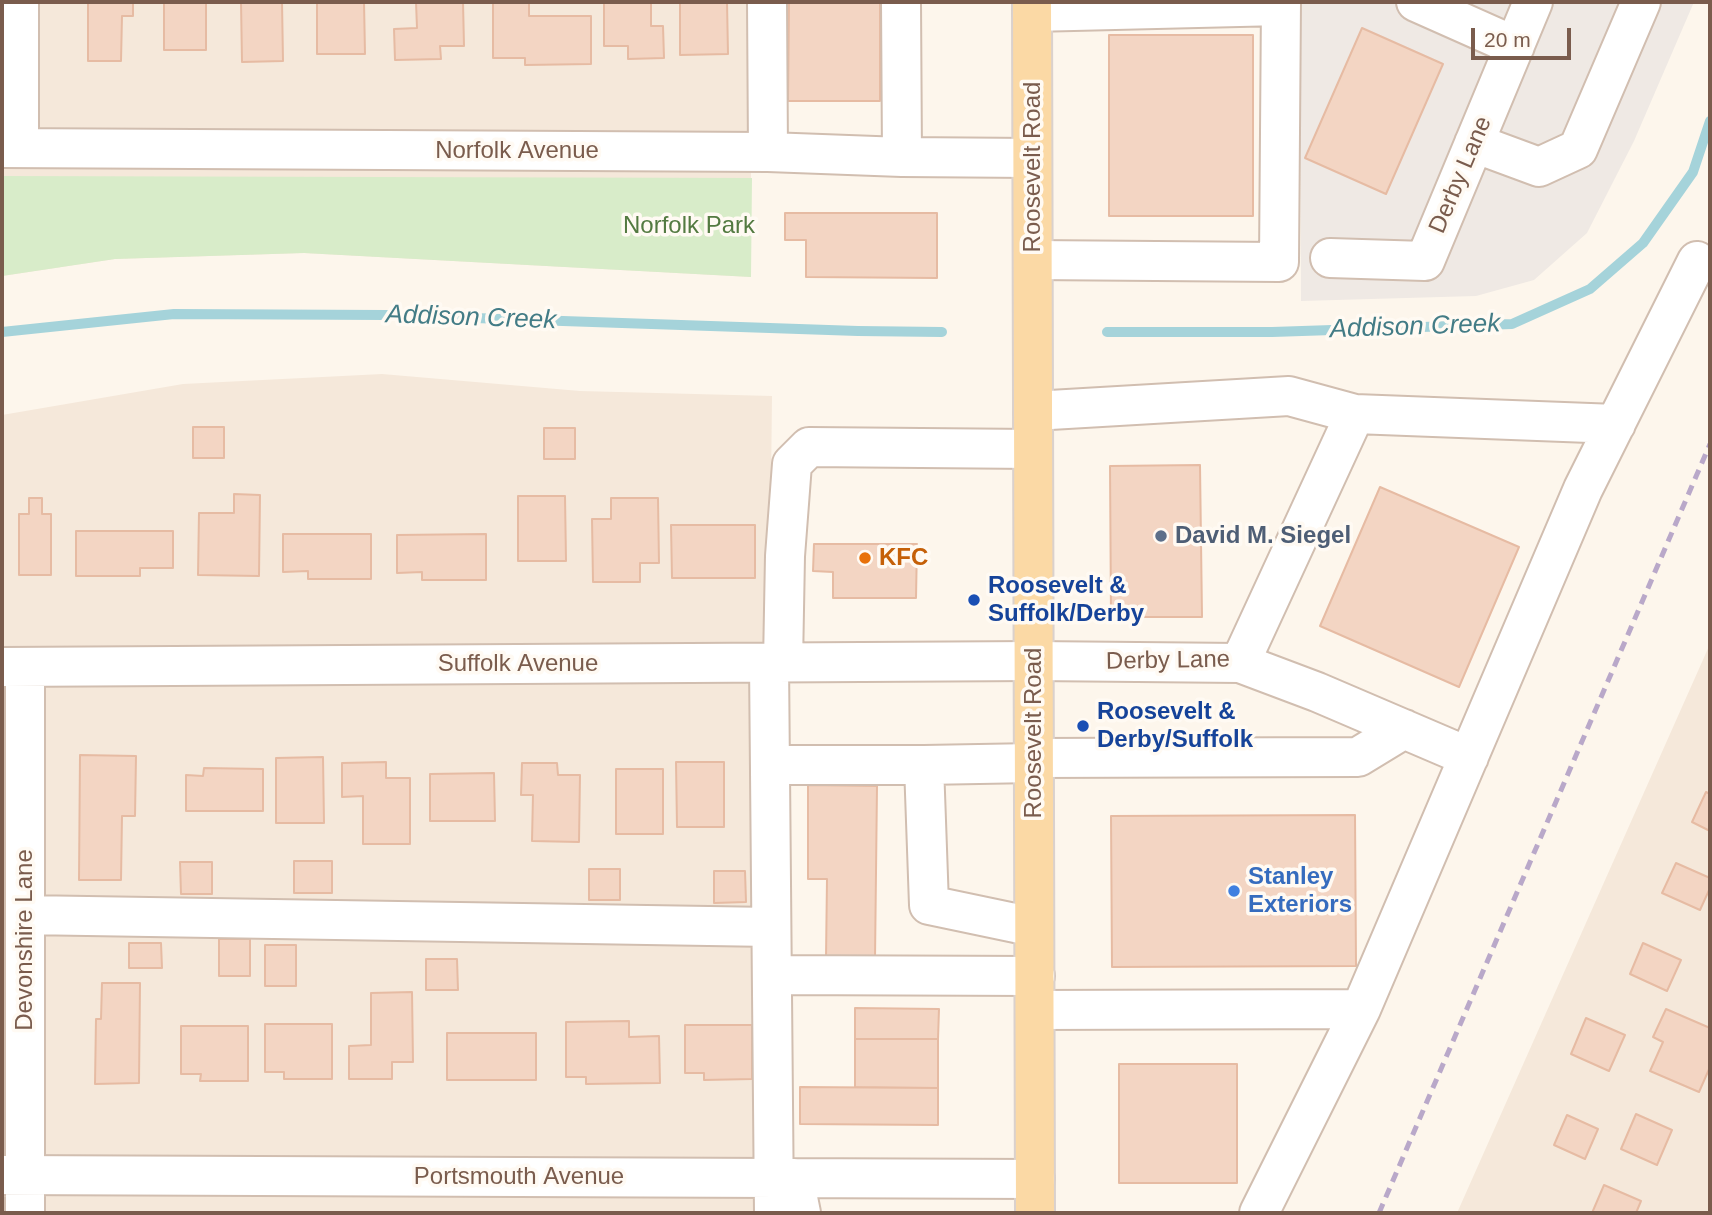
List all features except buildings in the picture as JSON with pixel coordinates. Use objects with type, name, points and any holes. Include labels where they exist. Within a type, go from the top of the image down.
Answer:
[{"type":"main road","name":"Roosevelt Road","points":[[1032,7],[1035,1196]]},
{"type":"street","points":[[10,148],[19,2]]},
{"type":"street","points":[[767,2],[768,152]]},
{"type":"street","points":[[901,2],[902,157]]},
{"type":"street","points":[[1416,2],[1515,46]]},
{"type":"street","name":"Derby Lane","points":[[1330,258],[1425,261],[1533,2]]},
{"type":"street","points":[[1474,143],[1539,167],[1578,149],[1641,2]]},
{"type":"street","points":[[1032,7],[1281,4],[1279,262],[1033,260]]},
{"type":"street","name":"Norfolk Avenue","points":[[10,148],[768,152],[1032,158]]},
{"type":"street","points":[[1259,1213],[1361,1009],[1583,489],[1697,261]]},
{"type":"street","points":[[1033,411],[1289,396],[1355,414],[1616,424]]},
{"type":"street","name":"Derby Lane","points":[[1034,661],[1240,663],[1355,414]]},
{"type":"street","points":[[786,1196],[772,975],[770,765],[792,464],[809,447],[1033,449]]},
{"type":"street","name":"Suffolk Avenue","points":[[14,667],[1034,661]]},
{"type":"street","points":[[1240,663],[1317,692],[1469,757]]},
{"type":"street","name":"Devonshire Lane","points":[[14,667],[25,915],[14,1175],[25,1213]]},
{"type":"street","points":[[770,765],[925,765],[1358,757],[1404,729]]},
{"type":"street","points":[[925,765],[929,905],[1034,928]]},
{"type":"street","points":[[25,915],[771,927]]},
{"type":"street","points":[[772,975],[1035,993],[1361,1009]]},
{"type":"street","name":"Portsmouth Avenue","points":[[14,1175],[786,1196],[1035,1196]]},
{"type":"shaded area","points":[[2,2],[767,2],[751,153],[751,277],[304,253],[115,259],[2,276]]},
{"type":"shaded area","points":[[1300,2],[1694,2],[1634,141],[1587,233],[1534,280],[1476,296],[1301,301]]},
{"type":"shaded area","points":[[382,374],[580,391],[772,396],[769,662],[774,1213],[2,1213],[2,415],[183,384]]},
{"type":"shaded area","points":[[1710,644],[1710,1213],[1457,1213]]},
{"type":"green space","name":"Norfolk Park","points":[[2,176],[752,178],[751,277],[304,253],[115,259],[2,276]]},
{"type":"waterway","name":"Addison Creek","points":[[1107,332],[1272,332],[1512,324],[1590,289],[1643,243],[1693,172],[1710,121]]},
{"type":"waterway","name":"Addison Creek","points":[[2,332],[174,314],[386,315],[942,332]]},
{"type":"railway","points":[[1379,1213],[1710,444]]},
{"type":"place","name":"David M. Siegel","points":[[1161,536]]},
{"type":"place","name":"KFC","points":[[865,558]]},
{"type":"place","name":"Roosevelt & Suffolk/Derby","points":[[974,600]]},
{"type":"place","name":"Roosevelt & Derby/Suffolk","points":[[1083,726]]},
{"type":"place","name":"Stanley Exteriors","points":[[1234,891]]}]
